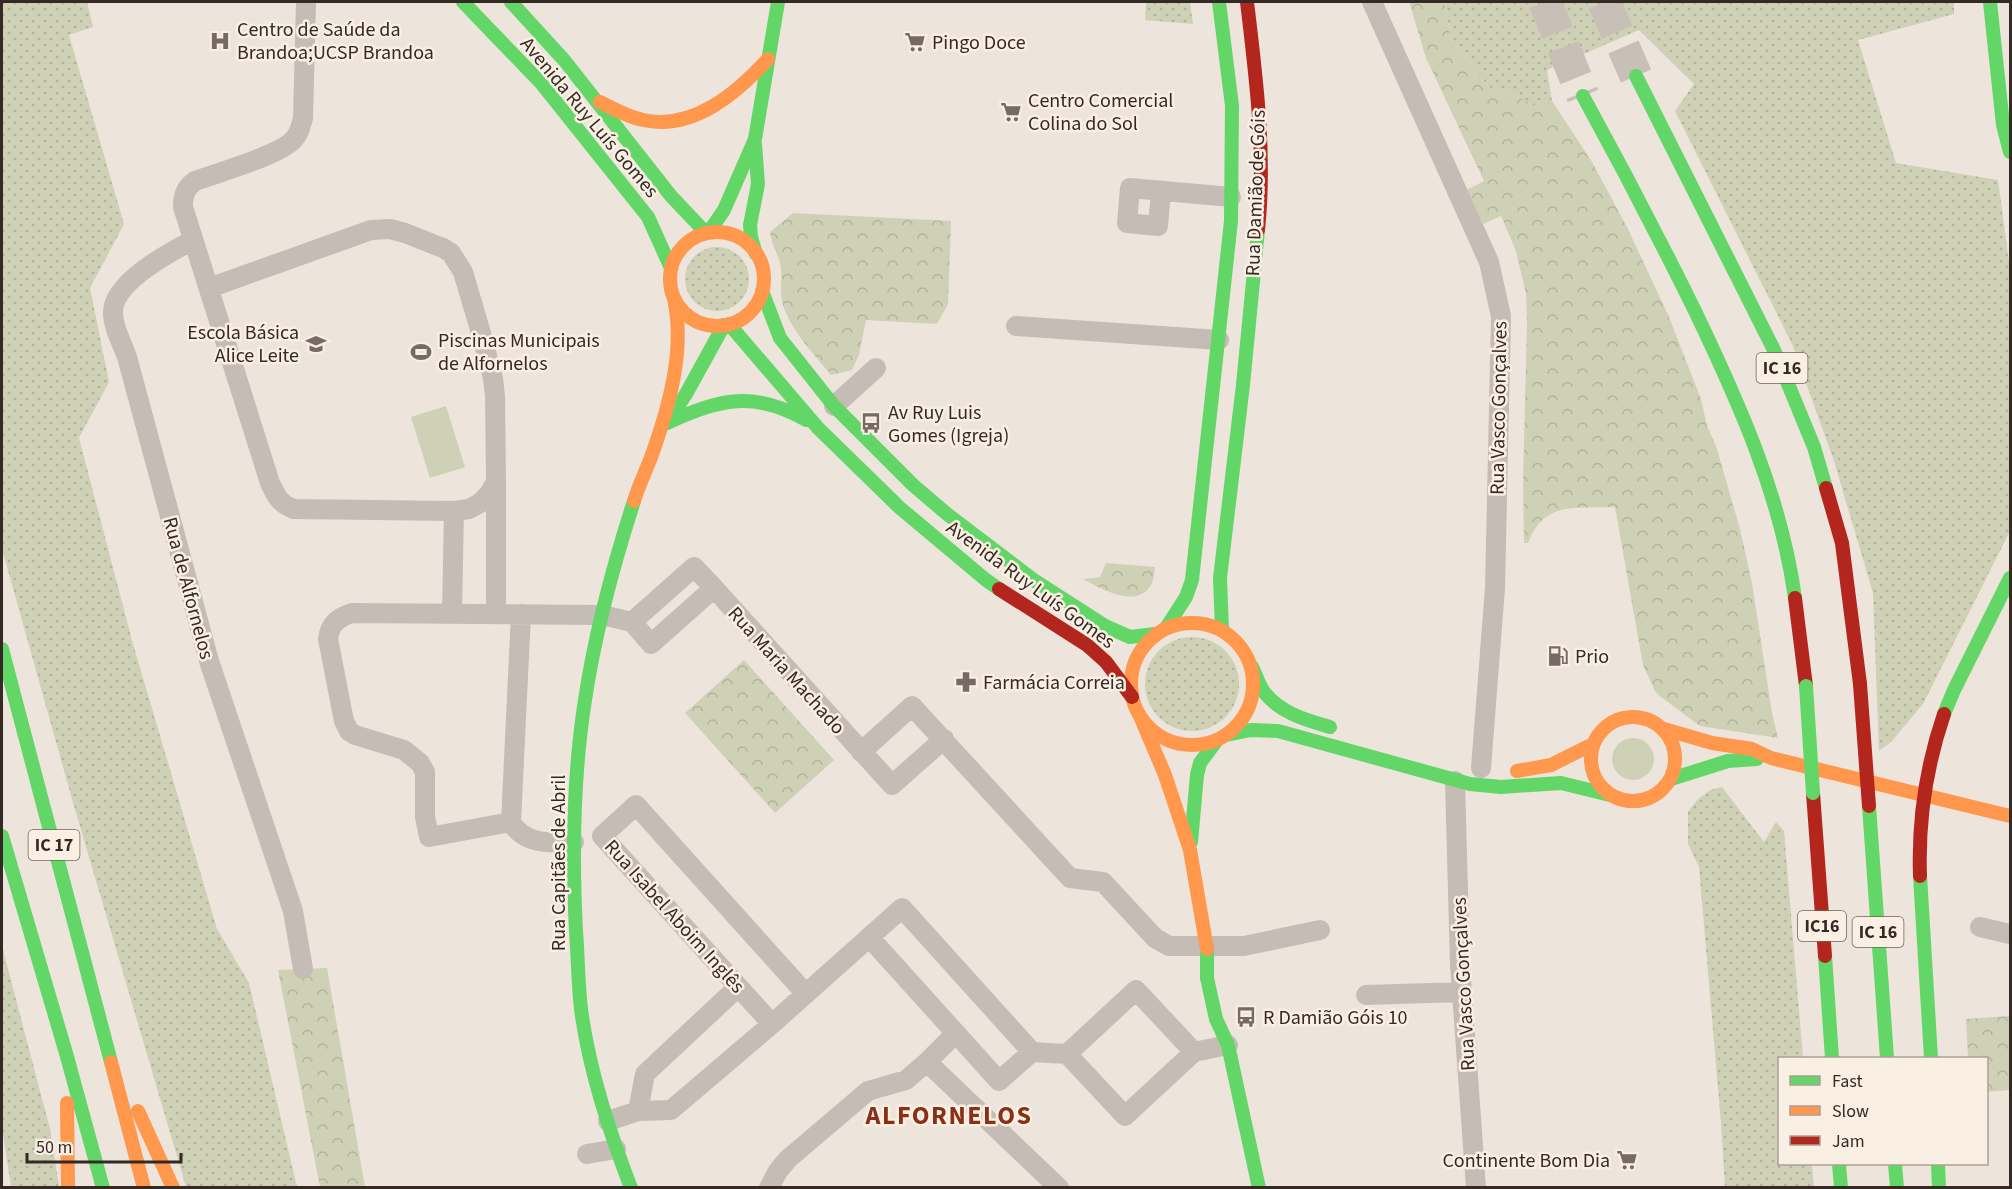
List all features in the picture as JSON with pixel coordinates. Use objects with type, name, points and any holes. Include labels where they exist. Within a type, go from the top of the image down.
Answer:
[{"type":"main road","name":"Avenida Ruy Luís Gomes","points":[[463,2],[541,83],[648,217],[671,268]]},
{"type":"main road","name":"Avenida Ruy Luís Gomes","points":[[511,2],[564,60],[671,196],[708,233]]},
{"type":"main road","points":[[708,233],[724,210],[754,139],[778,2]]},
{"type":"main road","name":"Rua Damião de Góis","points":[[1161,631],[1186,597],[1192,580],[1231,221],[1232,106],[1219,2]]},
{"type":"main road","name":"Rua Damião de Góis","points":[[1222,630],[1220,578],[1259,223],[1260,150],[1257,87],[1247,2]]},
{"type":"main road","points":[[1990,2],[2003,125],[2010,152]]},
{"type":"main road","points":[[596,100],[648,122],[696,116],[716,106],[738,89],[768,59]]},
{"type":"main road","name":"IC 16","points":[[1636,76],[1774,350],[1814,447],[1842,543],[1860,684],[1887,1057]]},
{"type":"main road","name":"IC 16","points":[[1583,96],[1670,259],[1731,387],[1776,507],[1788,556],[1806,686],[1813,793]]},
{"type":"main road","points":[[754,139],[758,184],[750,225],[751,237],[763,272],[762,291],[758,302],[741,319],[727,325],[709,325],[695,321],[674,299],[670,284],[671,268],[676,256],[694,238],[708,233],[728,233],[744,241],[756,254]]},
{"type":"main road","name":"Avenida Ruy Luís Gomes","points":[[762,291],[780,338],[834,406],[913,484],[947,514],[1035,581],[1105,626],[1125,635],[1142,637],[1161,631]]},
{"type":"main road","name":"Rua Capitães de Abril","points":[[663,429],[673,375],[678,326],[674,299]]},
{"type":"main road","name":"Avenida Ruy Luís Gomes","points":[[727,325],[818,428],[900,508],[941,544],[1002,591],[1087,645],[1106,662],[1132,697]]},
{"type":"main road","name":"Rua Capitães de Abril","points":[[631,1188],[608,1121],[584,1032],[581,1008],[576,943],[574,838],[581,728],[592,658],[602,615],[635,497],[663,429],[727,325]]},
{"type":"main road","points":[[663,429],[714,404],[731,400],[754,400],[776,405],[797,413],[818,428]]},
{"type":"main road","points":[[1931,1057],[1920,876],[1919,829],[1922,798],[1928,767],[1944,714],[2010,578]]},
{"type":"main road","points":[[1259,1188],[1228,1045],[1216,1019],[1207,978],[1207,946],[1190,850],[1165,775],[1132,697],[1131,678],[1136,659],[1146,643],[1161,631],[1180,623],[1194,622],[1209,625],[1222,630],[1240,645],[1263,691],[1283,710],[1341,730]]},
{"type":"main road","name":"IC 17","points":[[2,649],[144,1188]]},
{"type":"main road","points":[[1190,850],[1198,769],[1222,737],[1241,721],[1250,704],[1254,685],[1251,665]]},
{"type":"main road","points":[[1140,716],[1151,729],[1166,739],[1183,744],[1200,744],[1251,730],[1278,731],[1455,781],[1501,787],[1561,783],[1610,795],[1620,800],[1644,800],[1654,796],[1671,779],[1676,759],[1670,738],[1664,729]]},
{"type":"main road","points":[[1610,795],[1601,787],[1591,766],[1593,744],[1606,726],[1625,717],[1646,718],[1664,729],[1712,743],[1752,749],[1771,758],[2010,816]]},
{"type":"main road","points":[[1487,769],[1520,771],[1551,765],[1593,744]]},
{"type":"main road","points":[[1671,779],[1728,761],[1771,758]]},
{"type":"main road","name":"IC16","points":[[1813,793],[1832,1057]]},
{"type":"main road","name":"IC 17","points":[[2,836],[103,1188]]},
{"type":"main road","points":[[1207,946],[1223,975]]},
{"type":"main road","points":[[1228,1045],[1231,1016]]},
{"type":"main road","points":[[104,1042],[173,1188]]},
{"type":"main road","points":[[66,1053],[68,1188]]},
{"type":"main road","points":[[1839,1165],[1840,1188]]},
{"type":"main road","points":[[1895,1165],[1896,1188]]},
{"type":"main road","points":[[1938,1165],[1939,1188]]},
{"type":"street","points":[[306,2],[303,117],[299,132],[294,139],[277,152],[195,181],[185,191],[183,207],[270,483],[284,505],[294,509],[454,511],[469,509],[480,503],[496,482]]},
{"type":"street","name":"Rua Vasco Gonçalves","points":[[1372,2],[1489,262],[1501,316],[1496,588],[1487,769]]},
{"type":"street","points":[[1161,191],[1231,196]]},
{"type":"street","points":[[1231,221],[1259,223]]},
{"type":"street","points":[[209,288],[370,230],[390,229],[405,233],[451,253],[463,272],[493,378],[496,614]]},
{"type":"street","name":"Rua de Alfornelos","points":[[193,240],[169,252],[126,285],[114,302],[112,310],[128,357],[209,661],[293,911],[303,969]]},
{"type":"street","points":[[1016,326],[1219,340]]},
{"type":"street","points":[[834,406],[876,368]]},
{"type":"street","points":[[1214,382],[1243,385]]},
{"type":"street","points":[[452,614],[454,511]]},
{"type":"street","name":"Rua Maria Machado","points":[[714,588],[651,644],[632,622],[694,567],[714,588],[861,752],[892,785],[944,739]]},
{"type":"street","points":[[511,822],[429,837],[425,817],[425,772],[420,763],[404,750],[366,740],[349,730],[344,721],[328,639],[329,630],[341,616],[351,612],[602,615],[632,622]]},
{"type":"street","points":[[521,614],[511,822],[516,831],[527,839],[549,843],[602,836]]},
{"type":"street","name":"Rua Maria Machado","points":[[861,752],[912,706],[1070,878],[1103,882],[1162,944],[1244,946],[1320,930]]},
{"type":"street","name":"Rua Vasco Gonçalves","points":[[1455,781],[1462,992],[1476,1188]]},
{"type":"street","name":"Rua Isabel Aboim Inglês","points":[[772,1024],[602,836],[636,805],[806,994]]},
{"type":"street","points":[[608,1121],[638,1111],[671,1110],[902,908],[1032,1052]]},
{"type":"street","points":[[1980,927],[2010,934]]},
{"type":"street","points":[[869,937],[999,1081],[1032,1052],[1067,1054],[1125,1116],[1194,1052],[1228,1045]]},
{"type":"street","points":[[638,1111],[645,1074],[738,987]]},
{"type":"street","points":[[1067,1054],[1136,990],[1194,1052]]},
{"type":"street","points":[[1366,995],[1462,992]]},
{"type":"street","points":[[769,1188],[778,1170],[788,1160],[868,1091],[906,1080],[956,1033]]},
{"type":"street","points":[[927,1062],[1059,1188]]},
{"type":"street","points":[[587,1154],[616,1149]]},
{"type":"green space","points":[[2,2],[87,2],[93,27],[69,35],[124,224],[90,288],[109,382],[79,438],[133,644],[217,929],[249,983],[297,1187],[186,1187],[74,806],[2,549]]},
{"type":"green space","points":[[1146,2],[1190,2],[1193,24],[1145,20]]},
{"type":"green space","points":[[1409,2],[1444,2],[1452,42],[1490,88],[1511,92],[1538,108],[1552,101],[1592,162],[1628,229],[1669,317],[1701,399],[1707,426],[1716,446],[1740,529],[1752,583],[1778,738],[1700,726],[1655,691],[1643,665],[1615,507],[1575,508],[1553,513],[1535,529],[1528,543],[1524,543],[1526,294],[1516,251],[1501,216],[1483,224],[1467,190],[1484,181],[1426,58]]},
{"type":"green space","points":[[1444,2],[1954,2],[1954,14],[1858,40],[1896,163],[1998,180],[2010,269],[2010,531],[1923,704],[1891,742],[1879,751],[1873,593],[1834,461],[1792,344],[1675,111],[1694,84],[1639,30],[1547,70],[1552,101],[1538,108],[1511,92],[1490,88],[1452,42]]},
{"type":"green space","points":[[793,213],[951,221],[948,304],[937,324],[866,320],[859,355],[852,370],[831,375],[798,333],[783,305],[780,263],[770,232]]},
{"type":"green space","points":[[717,247],[729,249],[740,256],[747,267],[749,279],[747,291],[740,302],[729,309],[717,311],[705,309],[694,302],[687,291],[685,279],[687,267],[694,256],[705,249]]},
{"type":"green space","points":[[446,406],[465,467],[430,478],[411,417]]},
{"type":"green space","points":[[1106,563],[1155,567],[1152,583],[1144,592],[1136,596],[1127,596],[1118,595],[1083,579],[1100,577]]},
{"type":"green space","points":[[1183,637],[1201,637],[1226,650],[1236,666],[1239,684],[1236,702],[1226,718],[1201,731],[1183,731],[1158,718],[1145,693],[1145,675],[1158,650]]},
{"type":"green space","points":[[744,660],[834,760],[775,813],[685,713]]},
{"type":"green space","points":[[1633,738],[1641,739],[1648,744],[1653,751],[1653,767],[1648,774],[1641,779],[1633,780],[1625,779],[1618,774],[1613,767],[1612,759],[1613,751],[1618,744],[1625,739]]},
{"type":"green space","points":[[1722,787],[1764,842],[1776,822],[1784,831],[1803,1057],[1778,1057],[1778,1165],[1812,1165],[1814,1187],[1725,1187],[1699,867],[1688,844],[1688,812],[1697,800],[1710,790]]},
{"type":"green space","points":[[2,946],[50,1129],[59,1187],[11,1187],[2,1127]]},
{"type":"green space","points":[[327,968],[365,1187],[320,1187],[278,970]]},
{"type":"green space","points":[[2009,1016],[2010,1090],[1988,1092],[1988,1057],[1968,1057],[1966,1019]]},
{"type":"tunnel","points":[[1545,2],[1583,96]]},
{"type":"tunnel","points":[[1604,2],[1636,76]]},
{"type":"traffic: fast","points":[[463,2],[541,83],[648,217],[671,268]]},
{"type":"traffic: fast","points":[[511,2],[564,60],[671,196],[706,233]]},
{"type":"traffic: fast","points":[[709,232],[724,210],[755,139],[778,2]]},
{"type":"traffic: fast","points":[[1166,628],[1186,597],[1192,580],[1231,221],[1232,106],[1219,2]]},
{"type":"traffic: fast","points":[[1990,2],[2003,125],[2010,152]]},
{"type":"traffic: fast","points":[[1636,76],[1774,350],[1814,447],[1826,488]]},
{"type":"traffic: fast","points":[[1583,96],[1681,284],[1742,415],[1780,523],[1795,598]]},
{"type":"traffic: fast","points":[[755,144],[758,184],[750,225],[756,254]]},
{"type":"traffic: fast","points":[[1222,630],[1220,578],[1243,385],[1258,230]]},
{"type":"traffic: fast","points":[[762,291],[780,338],[834,406],[913,485],[1035,581],[1105,626],[1130,637],[1155,634]]},
{"type":"traffic: fast","points":[[729,324],[818,428],[900,508],[999,589]]},
{"type":"traffic: fast","points":[[671,417],[724,325]]},
{"type":"traffic: fast","points":[[667,423],[704,408],[737,401],[769,404],[806,420]]},
{"type":"traffic: fast","points":[[631,1188],[601,1100],[589,1055],[581,1009],[574,844],[578,757],[589,675],[605,600],[634,501]]},
{"type":"traffic: fast","points":[[1944,714],[2010,578]]},
{"type":"traffic: fast","points":[[2,649],[111,1062]]},
{"type":"traffic: fast","points":[[1252,667],[1270,699],[1294,715],[1330,727]]},
{"type":"traffic: fast","points":[[1806,686],[1813,793]]},
{"type":"traffic: fast","points":[[1226,735],[1251,730],[1278,731],[1470,784],[1501,787],[1561,783],[1610,795]]},
{"type":"traffic: fast","points":[[1191,842],[1200,763],[1217,740]]},
{"type":"traffic: fast","points":[[1671,779],[1728,761],[1757,759]]},
{"type":"traffic: fast","points":[[1869,806],[1887,1057]]},
{"type":"traffic: fast","points":[[2,836],[103,1188]]},
{"type":"traffic: fast","points":[[1920,876],[1931,1057]]},
{"type":"traffic: fast","points":[[1207,949],[1207,978],[1216,1019],[1228,1045],[1259,1188]]},
{"type":"traffic: fast","points":[[1825,956],[1832,1057]]},
{"type":"traffic: fast","points":[[1839,1165],[1841,1188]]},
{"type":"traffic: fast","points":[[1895,1165],[1897,1188]]},
{"type":"traffic: fast","points":[[1938,1165],[1939,1188]]},
{"type":"traffic: slow","points":[[600,102],[626,115],[643,120],[661,122],[679,120],[713,106],[728,96],[768,59]]},
{"type":"traffic: slow","points":[[717,232],[735,236],[750,246],[760,261],[764,279],[760,297],[750,312],[735,322],[717,326],[699,322],[684,312],[674,297],[670,279],[674,261],[684,246],[699,236],[717,232]]},
{"type":"traffic: slow","points":[[634,501],[660,431],[674,375],[678,337],[674,299]]},
{"type":"traffic: slow","points":[[1192,623],[1215,628],[1226,633],[1235,641],[1243,650],[1248,661],[1253,684],[1248,707],[1243,718],[1235,727],[1226,735],[1215,740],[1192,745],[1169,740],[1158,735],[1149,727],[1141,718],[1136,707],[1131,684],[1136,661],[1141,650],[1149,641],[1158,633],[1169,628],[1192,623]]},
{"type":"traffic: slow","points":[[1140,716],[1165,775],[1190,850],[1207,949]]},
{"type":"traffic: slow","points":[[1625,717],[1641,717],[1657,724],[1668,735],[1675,751],[1675,759],[1672,775],[1663,789],[1641,801],[1625,801],[1609,794],[1598,783],[1591,767],[1591,751],[1598,735],[1609,724],[1625,717]]},
{"type":"traffic: slow","points":[[1664,729],[1712,743],[1752,749],[1771,758],[2010,816]]},
{"type":"traffic: slow","points":[[1517,771],[1551,765],[1593,744]]},
{"type":"traffic: slow","points":[[111,1062],[144,1188]]},
{"type":"traffic: slow","points":[[67,1103],[68,1188]]},
{"type":"traffic: slow","points":[[138,1111],[173,1188]]},
{"type":"traffic: jam","points":[[1247,2],[1257,87],[1260,144],[1258,230]]},
{"type":"traffic: jam","points":[[1826,488],[1842,543],[1860,684]]},
{"type":"traffic: jam","points":[[999,589],[1087,645],[1106,662],[1132,697]]},
{"type":"traffic: jam","points":[[1795,598],[1806,686]]},
{"type":"traffic: jam","points":[[1860,684],[1869,806]]},
{"type":"traffic: jam","points":[[1920,876],[1920,835],[1924,794],[1932,754],[1944,714]]},
{"type":"traffic: jam","points":[[1813,793],[1825,956]]},
{"type":"place","name":"Centro de Saúde da Brandoa;UCSP Brandoa","points":[[220,41]]},
{"type":"place","name":"Pingo Doce","points":[[915,42]]},
{"type":"place","name":"Centro Comercial Colina do Sol","points":[[1011,112]]},
{"type":"place","name":"Escola Básica Alice Leite","points":[[316,344]]},
{"type":"place","name":"Piscinas Municipais de Alfornelos","points":[[421,352]]},
{"type":"place","name":"Av Ruy Luis Gomes (Igreja)","points":[[871,423]]},
{"type":"place","name":"Prio","points":[[1558,656]]},
{"type":"place","name":"Farmácia Correia","points":[[966,682]]},
{"type":"place","name":"R Damião Góis 10","points":[[1246,1017]]},
{"type":"place","name":"Continente Bom Dia","points":[[1627,1160]]},
{"type":"district","name":"ALFORNELOS","points":[[949,1115]]}]
